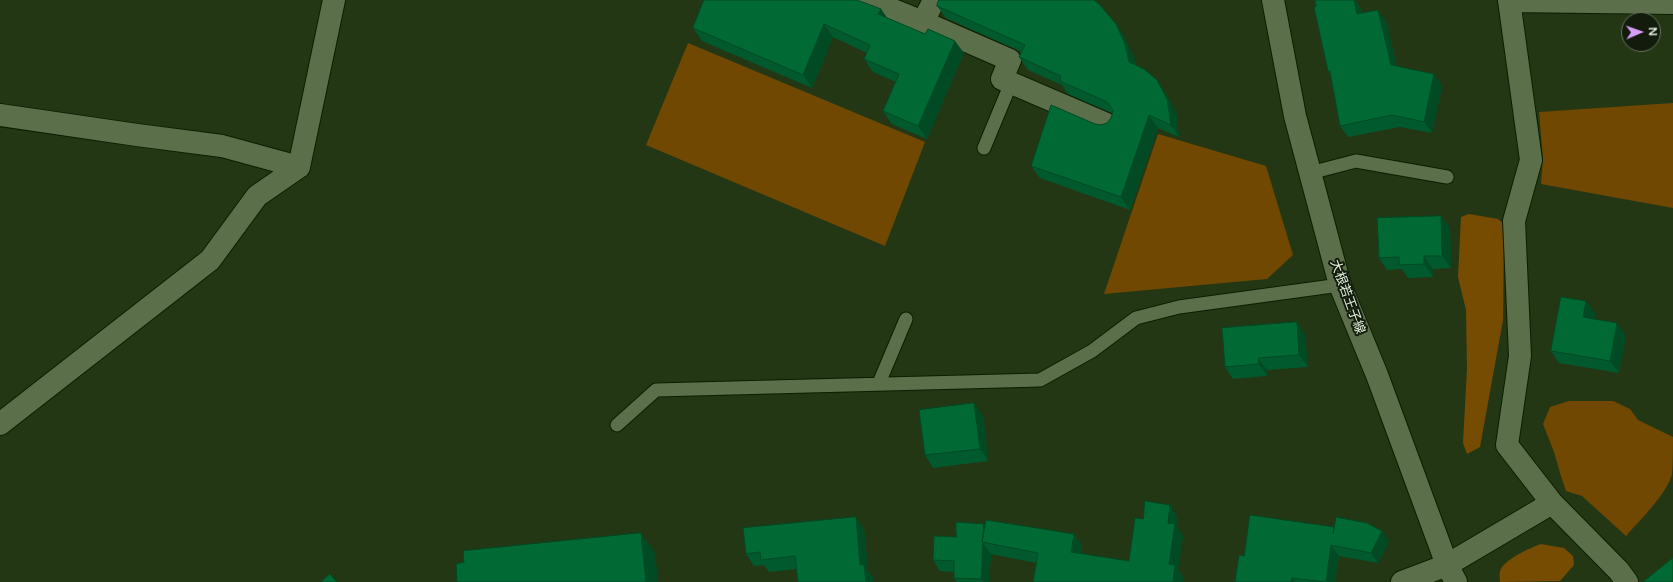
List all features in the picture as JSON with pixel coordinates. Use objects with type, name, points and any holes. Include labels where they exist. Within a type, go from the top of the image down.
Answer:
[{"type":"street","points":[[0,424],[210,260],[257,196],[299,167],[334,0]]},
{"type":"street","points":[[868,0],[1010,60],[1002,79],[1109,125]]},
{"type":"street","points":[[923,22],[934,0]]},
{"type":"street","name":"大根若王子線","points":[[1273,0],[1295,116],[1340,285],[1377,375],[1452,573]]},
{"type":"street","points":[[1627,582],[1552,503],[1507,445],[1520,356],[1514,221],[1531,160],[1509,1],[1673,3]]},
{"type":"street","points":[[0,115],[222,146],[299,167]]},
{"type":"street","points":[[1402,582],[1452,573],[1552,503]]},
{"type":"lane","points":[[984,148],[1011,83]]},
{"type":"lane","points":[[1310,173],[1356,161],[1448,177]]},
{"type":"lane","points":[[617,425],[656,390],[878,383],[1040,380],[1092,350],[1136,318],[1179,307],[1340,285]]},
{"type":"lane","points":[[878,383],[906,319]]},
{"type":"shaded area","points":[[688,43],[925,142],[885,246],[646,145]]},
{"type":"shaded area","points":[[1673,103],[1673,208],[1541,184],[1543,158],[1539,112]]},
{"type":"shaded area","points":[[1158,134],[1266,166],[1293,255],[1267,279],[1104,294]]},
{"type":"shaded area","points":[[1469,214],[1498,219],[1504,224],[1503,320],[1480,447],[1467,454],[1463,443],[1467,369],[1466,310],[1458,277],[1461,217]]},
{"type":"shaded area","points":[[1569,401],[1613,401],[1630,409],[1638,420],[1673,437],[1672,474],[1669,482],[1659,498],[1626,536],[1582,496],[1566,491],[1554,452],[1543,424],[1550,407]]},
{"type":"shaded area","points":[[1541,544],[1564,548],[1573,556],[1574,565],[1560,581],[1500,582],[1500,572],[1506,563],[1517,555]]},
{"type":"building","points":[[704,0],[857,0],[881,9],[878,14],[925,34],[928,29],[955,41],[918,126],[883,111],[899,74],[864,59],[870,45],[824,24],[803,75],[693,28]]},
{"type":"building","points":[[939,0],[1094,0],[1099,4],[1116,24],[1125,44],[1129,62],[1144,69],[1157,80],[1167,99],[1171,125],[1149,115],[1121,197],[1031,166],[1051,105],[1095,124],[1101,125],[1107,123],[1111,118],[1113,111],[1110,105],[1105,101],[1060,81],[1061,76],[1019,57],[1025,45],[937,6]]},
{"type":"building","points":[[1315,0],[1354,0],[1357,14],[1378,10],[1391,65],[1434,74],[1424,122],[1392,115],[1340,126],[1330,71],[1328,71],[1314,7],[1316,6]]},
{"type":"building","points":[[1441,216],[1442,256],[1424,256],[1424,264],[1399,265],[1399,257],[1379,258],[1377,218]]},
{"type":"building","points":[[1561,297],[1586,301],[1583,317],[1617,323],[1610,361],[1551,351]]},
{"type":"building","points":[[1297,322],[1299,355],[1258,358],[1259,364],[1225,367],[1222,328]]},
{"type":"building","points":[[974,403],[980,449],[925,455],[919,410]]},
{"type":"building","points":[[1145,501],[1170,505],[1168,523],[1175,524],[1169,564],[1175,565],[1173,582],[1033,582],[1038,553],[982,542],[986,520],[1074,534],[1071,552],[1129,561],[1135,518],[1143,519]]},
{"type":"building","points":[[1250,515],[1334,527],[1333,534],[1336,517],[1367,523],[1382,531],[1371,553],[1331,545],[1326,582],[1292,578],[1291,582],[1235,582],[1239,555],[1244,556]]},
{"type":"building","points":[[856,517],[860,565],[864,565],[866,582],[798,582],[795,556],[761,560],[760,552],[746,554],[743,528]]},
{"type":"building","points":[[956,522],[984,524],[981,579],[954,578],[954,561],[933,560],[934,536],[956,537]]},
{"type":"building","points":[[641,533],[646,582],[457,582],[456,564],[464,562],[463,551]]},
{"type":"building","points":[[1673,558],[1673,582],[1643,582]]},
{"type":"building","points":[[330,574],[337,582],[321,582]]}]
